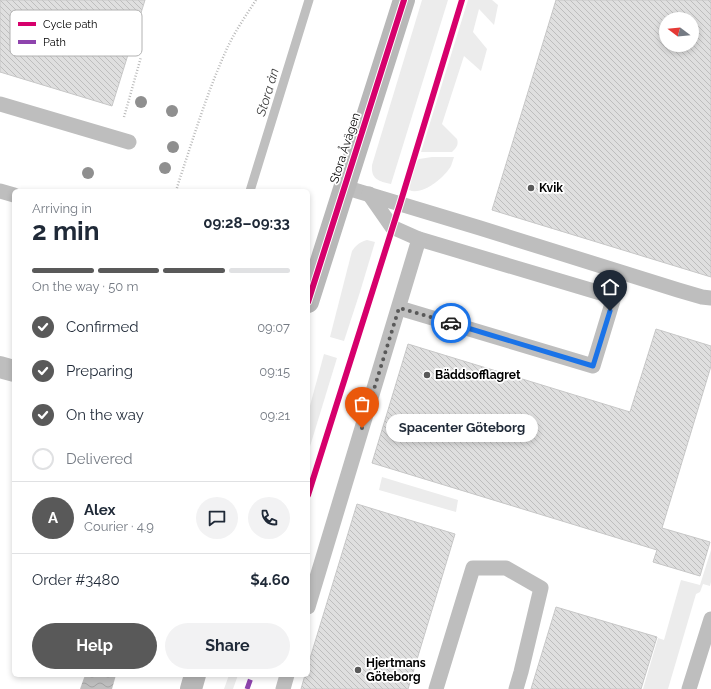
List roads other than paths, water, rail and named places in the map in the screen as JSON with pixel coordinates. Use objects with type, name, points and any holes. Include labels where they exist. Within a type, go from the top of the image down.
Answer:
[{"type":"street","name":"Stora Åvägen","points":[[310,296],[404,0]]},
{"type":"street","points":[[0,367],[12,370]]},
{"type":"street","points":[[191,689],[194,677]]},
{"type":"lane","points":[[0,104],[123,140]]},
{"type":"lane","points":[[344,187],[650,282],[702,297],[711,298]]},
{"type":"lane","points":[[0,190],[12,194]]},
{"type":"lane","points":[[369,194],[392,227],[420,239],[614,297],[593,366],[399,308]]},
{"type":"lane","points":[[310,600],[420,239]]},
{"type":"lane","points":[[436,689],[473,568],[506,568],[542,588],[516,689]]},
{"type":"lane","points":[[690,689],[711,619]]},
{"type":"lane","points":[[283,689],[287,677]]},
{"type":"water","points":[[84,677],[115,677],[112,689],[80,689]]},
{"type":"waterway","name":"Stora ån","points":[[251,189],[309,0]]},
{"type":"place","name":"Kvik","points":[[531,188]]},
{"type":"place","name":"Bäddsofflagret","points":[[427,375]]},
{"type":"place","name":"Spacenter Göteborg","points":[[362,428]]},
{"type":"place","name":"Hjertmans Göteborg","points":[[358,670]]}]
